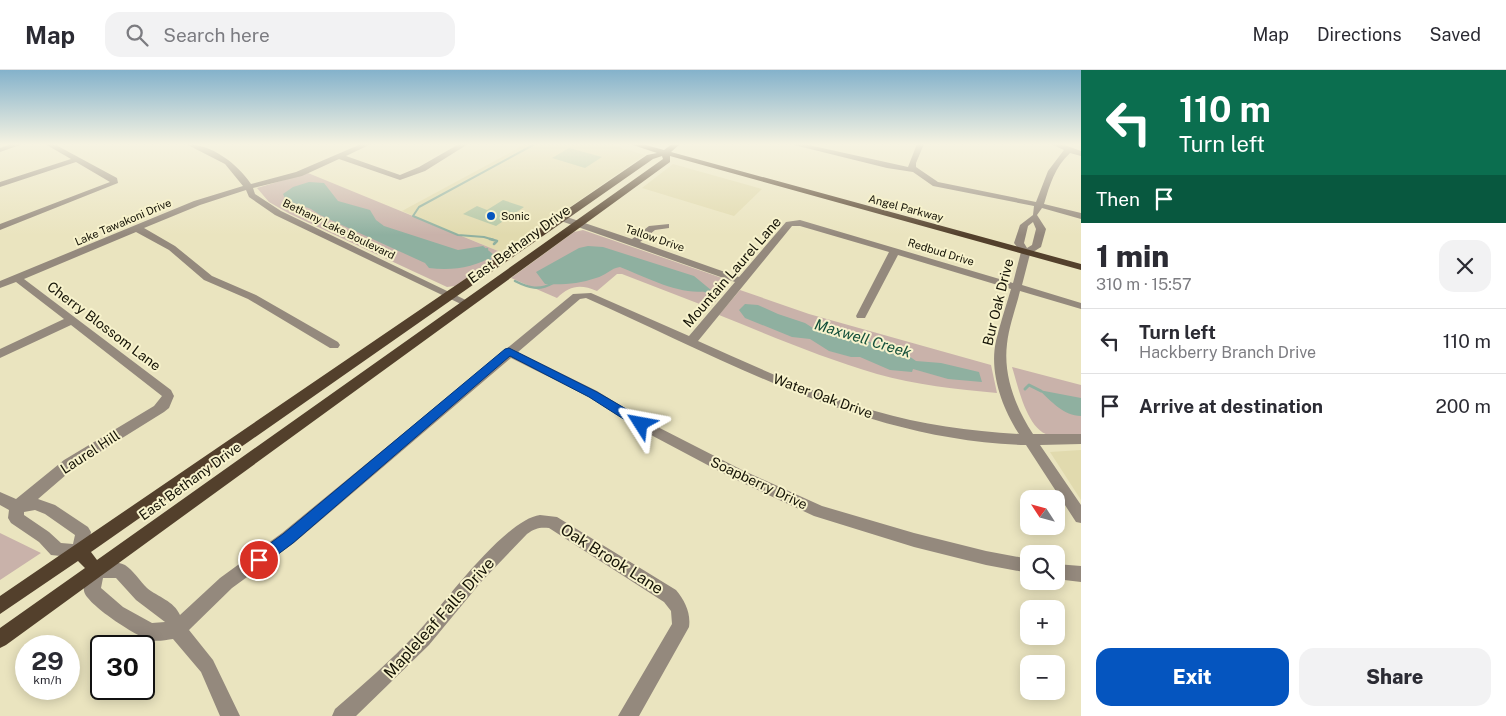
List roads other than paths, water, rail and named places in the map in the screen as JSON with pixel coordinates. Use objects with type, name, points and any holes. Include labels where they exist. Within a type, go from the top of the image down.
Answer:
[{"type":"main road","name":"East Bethany Drive","points":[[0,606],[624,174]]},
{"type":"main road","name":"East Bethany Drive","points":[[0,639],[647,174]]},
{"type":"main road","name":"Angel Parkway","points":[[742,174],[1081,267]]},
{"type":"main road","points":[[80,551],[96,570]]},
{"type":"street","points":[[0,185],[33,174]]},
{"type":"street","points":[[0,227],[107,188],[114,183],[114,180],[103,174]]},
{"type":"street","name":"Bethany Lake Boulevard","points":[[239,174],[252,194],[278,213],[467,303]]},
{"type":"street","name":"Lake Tawakoni Drive","points":[[0,285],[211,198],[298,174]]},
{"type":"street","points":[[389,174],[400,178],[409,174]]},
{"type":"street","points":[[919,174],[936,184],[996,194],[1081,216]]},
{"type":"street","points":[[1034,217],[1041,229],[1036,248],[1026,252],[1019,243],[1024,224],[1034,217],[1050,174]]},
{"type":"street","name":"Tallow Drive","points":[[561,218],[742,281]]},
{"type":"street","name":"Redbud Drive","points":[[794,223],[800,223],[1081,306]]},
{"type":"street","name":"Mountain Laurel Lane","points":[[691,341],[790,224],[794,223]]},
{"type":"street","points":[[634,243],[652,228],[666,226]]},
{"type":"street","points":[[136,228],[172,248],[208,278],[252,297],[334,344]]},
{"type":"street","points":[[861,316],[895,251]]},
{"type":"street","name":"Bur Oak Drive","points":[[1026,252],[1001,343],[1000,370],[1008,400],[1016,419],[1081,516]]},
{"type":"street","name":"Cherry Blossom Lane","points":[[17,278],[167,392],[167,400]]},
{"type":"street","name":"Water Oak Drive","points":[[509,352],[572,298],[580,295],[596,299],[772,378],[849,408],[912,425],[1000,439],[1081,439]]},
{"type":"street","points":[[0,354],[71,320]]},
{"type":"street","points":[[230,716],[207,666],[177,630],[171,614],[142,594],[120,571],[96,570],[92,591],[116,613],[151,632],[177,630],[201,605],[226,584],[288,538],[509,352]]},
{"type":"street","name":"Soapberry Drive","points":[[509,352],[593,394],[641,424],[736,474],[819,511],[914,540],[1020,564]]},
{"type":"street","name":"Laurel Hill","points":[[17,507],[69,464],[159,409],[167,400]]},
{"type":"street","points":[[0,498],[17,507],[35,504],[69,521],[83,532],[80,551],[57,550],[44,537],[16,518],[17,507]]},
{"type":"street","name":"Mapleleaf Falls Drive","points":[[342,716],[423,639],[475,577],[522,529],[536,521]]},
{"type":"street","name":"Oak Brook Lane","points":[[536,521],[552,522],[670,596],[680,610],[682,619],[680,627],[628,716]]},
{"type":"street","points":[[1065,572],[1081,574]]},
{"type":"waterway","points":[[479,174],[419,207],[413,216],[458,235],[484,237],[494,240]]},
{"type":"waterway","points":[[490,239],[497,241],[494,244]]},
{"type":"waterway","points":[[487,249],[485,254],[490,259]]},
{"type":"waterway","name":"Maxwell Creek","points":[[515,281],[534,288],[553,283]]},
{"type":"waterway","name":"Maxwell Creek","points":[[703,290],[713,294]]},
{"type":"waterway","name":"Maxwell Creek","points":[[1025,389],[1029,385],[1041,391]]},
{"type":"place","name":"Sonic","points":[[491,216]]}]
